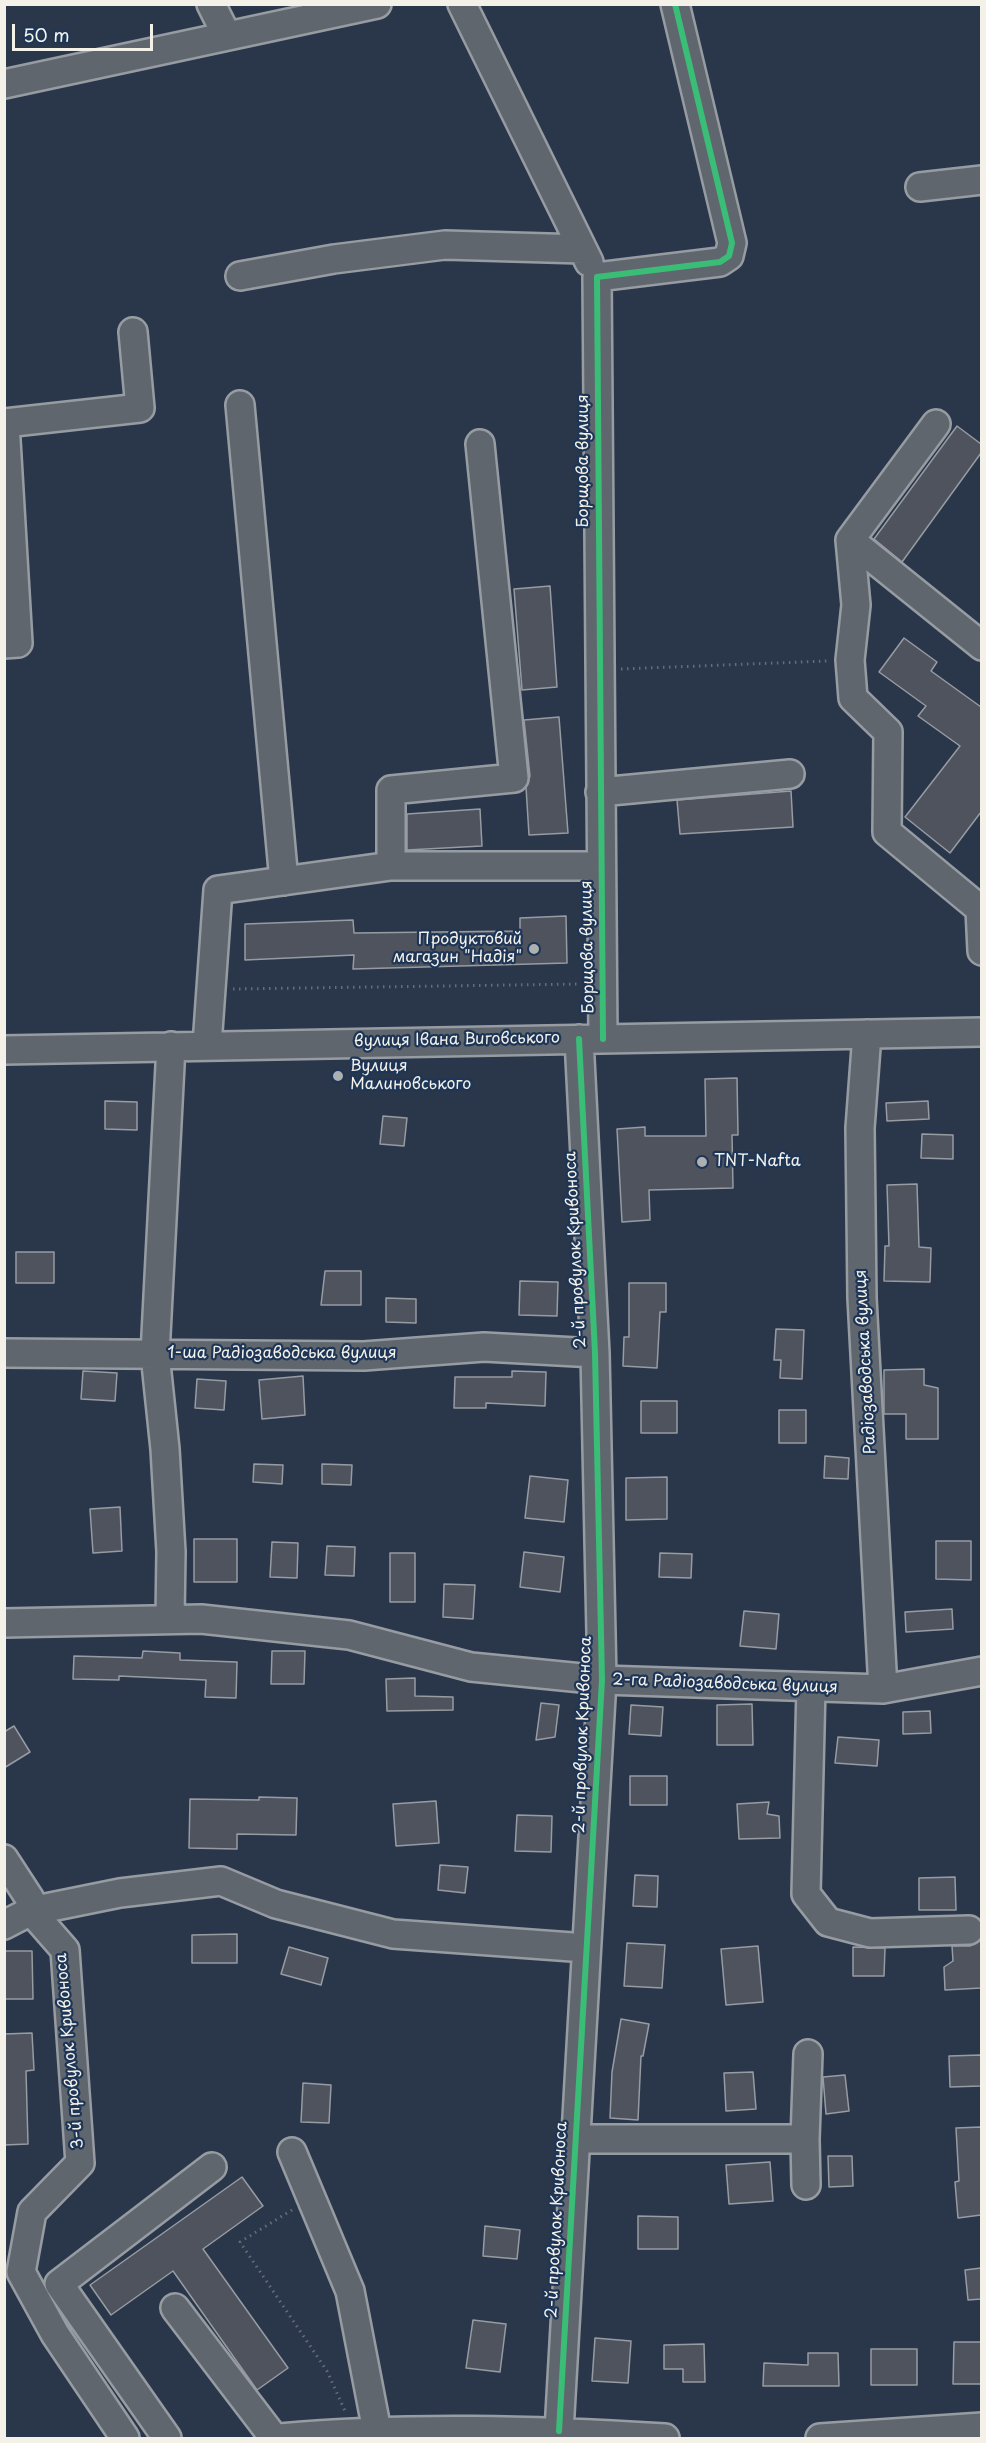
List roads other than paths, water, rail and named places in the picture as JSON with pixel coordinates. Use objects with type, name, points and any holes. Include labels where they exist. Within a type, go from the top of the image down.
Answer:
[{"type":"street","points":[[211,4],[227,36]]},
{"type":"street","points":[[4,84],[377,4]]},
{"type":"street","points":[[462,4],[597,276],[720,262],[729,255],[732,243],[675,4]]},
{"type":"street","points":[[921,187],[981,180]]},
{"type":"street","points":[[240,276],[334,259],[445,245],[582,249]]},
{"type":"street","name":"Борщова вулиця","points":[[591,1039],[602,984],[597,276]]},
{"type":"street","points":[[4,644],[18,643],[5,423],[140,408],[133,332]]},
{"type":"street","points":[[240,405],[284,881]]},
{"type":"street","points":[[936,424],[850,540],[856,605],[850,660],[853,698],[888,732],[887,832],[980,909],[981,951]]},
{"type":"street","points":[[391,866],[391,790],[514,778],[480,444]]},
{"type":"street","points":[[850,540],[981,646]]},
{"type":"street","points":[[600,792],[790,774]]},
{"type":"street","points":[[207,1045],[218,890],[391,866],[601,866]]},
{"type":"street","name":"вулиця Івана Виговського","points":[[4,1050],[981,1032]]},
{"type":"street","name":"Радіозаводська вулиця","points":[[867,1034],[860,1128],[862,1298],[883,1689]]},
{"type":"street","name":"2-й провулок Кривоноса","points":[[559,2432],[602,1680],[591,1039]]},
{"type":"street","points":[[171,1046],[155,1354],[165,1449],[171,1552],[171,1619]]},
{"type":"street","name":"1-ша Радіозаводська вулиця","points":[[4,1353],[364,1356],[484,1347],[596,1353]]},
{"type":"street","name":"2-га Радіозаводська вулиця","points":[[4,1623],[201,1618],[349,1635],[471,1667],[602,1680],[883,1689],[981,1671]]},
{"type":"street","points":[[811,1687],[806,1894],[828,1922],[870,1933],[969,1930]]},
{"type":"street","name":"3-й провулок Кривоноса","points":[[4,1859],[30,1899],[31,1911],[64,1950],[80,2163],[32,2212],[21,2272],[55,2334],[125,2439]]},
{"type":"street","points":[[4,1925],[31,1911],[120,1893],[221,1881],[276,1904],[393,1934],[586,1948]]},
{"type":"street","points":[[806,2185],[808,2054]]},
{"type":"street","points":[[575,2139],[805,2139]]},
{"type":"street","points":[[291,2152],[350,2291],[365,2431]]},
{"type":"street","points":[[168,2439],[59,2284],[212,2167]]},
{"type":"street","points":[[175,2308],[274,2439]]},
{"type":"street","points":[[820,2439],[981,2427]]},
{"type":"street","points":[[280,2439],[365,2431],[559,2432],[665,2439]]},
{"type":"place","name":"Продуктовий магазин \"Надія\"","points":[[534,949]]},
{"type":"place","name":"Вулиця Малиновського","points":[[338,1076]]},
{"type":"place","name":"TNT-Nafta","points":[[702,1162]]}]
